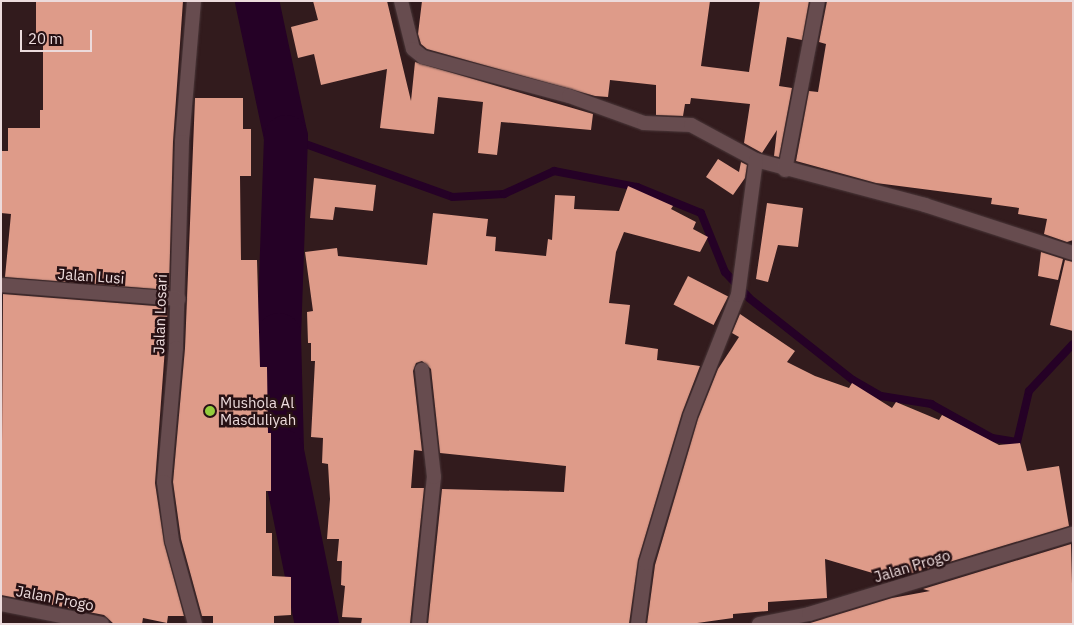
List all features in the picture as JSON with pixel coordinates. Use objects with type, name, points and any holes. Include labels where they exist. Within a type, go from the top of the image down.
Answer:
[{"type":"street","name":"Jalan Losari","points":[[194,1],[182,142],[178,299],[164,482],[172,541],[195,624]]},
{"type":"street","points":[[401,1],[413,48],[422,57],[569,96],[644,123],[691,125],[756,160],[785,170],[925,205],[1073,253]]},
{"type":"street","points":[[785,170],[818,1]]},
{"type":"street","points":[[638,624],[646,563],[690,416],[738,294],[756,160]]},
{"type":"street","name":"Jalan Lusi","points":[[1,285],[178,299]]},
{"type":"street","points":[[419,624],[434,477],[422,370]]},
{"type":"street","name":"Jalan Progo","points":[[759,624],[809,614],[1073,534]]},
{"type":"street","name":"Jalan Progo","points":[[1,604],[102,624]]},
{"type":"building","points":[[36,1],[183,1],[173,142],[169,290],[5,277],[11,214],[1,213],[1,151],[8,151],[8,128],[40,128],[40,110],[43,110],[43,36],[36,36]]},
{"type":"building","points":[[313,1],[387,1],[411,101],[415,62],[593,114],[591,130],[501,122],[497,155],[478,153],[483,102],[438,97],[434,134],[380,128],[387,69],[321,85],[314,54],[298,58],[291,27],[318,20]]},
{"type":"building","points":[[422,1],[710,1],[701,66],[749,72],[760,1],[809,1],[802,40],[787,37],[779,86],[792,88],[779,157],[774,156],[777,130],[762,153],[744,143],[750,104],[691,98],[690,104],[685,104],[683,116],[656,115],[656,85],[610,80],[608,97],[595,96],[427,49],[421,44],[418,34]]},
{"type":"building","points":[[827,1],[1073,1],[1073,240],[1067,242],[1044,234],[1047,219],[1018,214],[1019,208],[991,204],[992,198],[876,183],[796,161],[809,91],[818,92],[826,44],[819,42]]},
{"type":"building","points":[[195,98],[243,98],[243,129],[251,129],[251,176],[240,176],[241,260],[257,260],[260,367],[267,367],[268,433],[271,433],[271,491],[266,491],[266,533],[272,533],[272,576],[291,577],[291,615],[274,616],[274,624],[213,624],[213,616],[202,616],[181,539],[173,482],[185,348]]},
{"type":"building","points":[[718,159],[739,172],[741,162],[747,165],[745,178],[733,195],[706,177]]},
{"type":"building","points":[[314,178],[376,185],[373,211],[335,207],[333,220],[310,218]]},
{"type":"building","points":[[628,186],[673,206],[671,209],[696,222],[693,229],[708,237],[700,252],[624,232],[616,252],[609,303],[630,305],[625,344],[658,349],[657,360],[700,366],[682,413],[638,560],[629,624],[428,624],[442,489],[564,492],[566,466],[440,453],[431,369],[422,361],[416,363],[413,371],[422,451],[414,450],[411,488],[424,488],[410,624],[361,624],[362,618],[342,617],[345,586],[341,585],[342,561],[337,561],[339,539],[327,539],[330,499],[328,464],[322,463],[323,438],[311,437],[315,361],[311,361],[311,343],[308,343],[307,312],[313,311],[305,252],[337,248],[338,256],[427,265],[433,213],[488,219],[486,236],[496,237],[495,251],[546,256],[548,239],[552,240],[555,195],[575,196],[574,209],[619,211]]},
{"type":"building","points":[[767,203],[803,208],[798,247],[778,245],[768,282],[756,279]]},
{"type":"building","points":[[1041,252],[1063,259],[1058,280],[1038,276]]},
{"type":"building","points":[[1065,260],[1073,262],[1073,331],[1050,325]]},
{"type":"building","points":[[688,276],[728,296],[714,325],[673,305]]},
{"type":"building","points":[[3,294],[168,307],[155,483],[164,543],[184,616],[168,616],[167,623],[143,618],[142,624],[114,624],[104,615],[1,595]]},
{"type":"building","points":[[740,314],[795,351],[787,362],[815,376],[849,388],[852,383],[892,408],[896,402],[939,420],[942,415],[999,445],[1020,443],[1027,471],[1059,466],[1069,526],[893,579],[825,559],[827,598],[768,602],[768,611],[733,614],[733,618],[690,624],[647,624],[655,565],[698,419],[718,369],[739,337],[732,333]]},
{"type":"building","points":[[1071,544],[1073,624],[807,624],[892,598],[930,591],[923,589]]},
{"type":"waterway","points":[[257,1],[286,137],[279,335],[282,451],[317,624]]},
{"type":"waterway","points":[[286,137],[453,197],[504,194],[554,171],[637,187],[701,213],[725,272],[749,298],[853,380],[881,396],[931,404],[992,438],[1017,442],[1029,391],[1073,344]]},
{"type":"place","name":"Mushola Al Masduliyah","points":[[210,411]]}]
